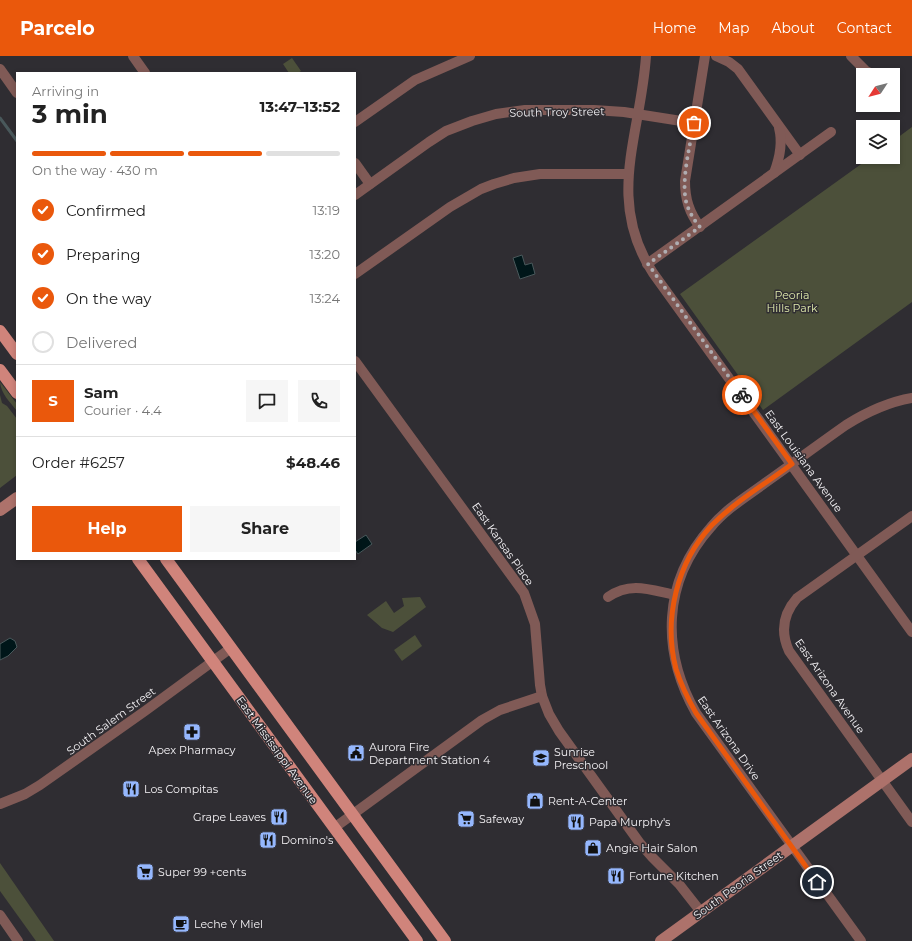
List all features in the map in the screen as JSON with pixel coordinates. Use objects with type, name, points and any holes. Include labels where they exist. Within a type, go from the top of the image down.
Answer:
[{"type":"main road","points":[[0,331],[16,353]]},
{"type":"main road","points":[[0,370],[16,392]]},
{"type":"main road","points":[[0,510],[16,499]]},
{"type":"main road","name":"East Mississippi Avenue","points":[[139,560],[417,941]]},
{"type":"main road","name":"East Mississippi Avenue","points":[[167,560],[445,941]]},
{"type":"main road","name":"South Peoria Street","points":[[661,941],[912,759]]},
{"type":"street","points":[[133,56],[144,72]]},
{"type":"street","points":[[356,121],[414,80],[470,56]]},
{"type":"street","name":"East Louisiana Avenue","points":[[646,56],[628,174],[628,201],[631,222],[637,241],[648,264],[912,632]]},
{"type":"street","points":[[700,227],[692,216],[687,204],[685,182],[705,56]]},
{"type":"street","points":[[716,56],[729,62],[738,69],[800,155]]},
{"type":"street","points":[[850,56],[863,68]]},
{"type":"street","points":[[0,69],[16,92]]},
{"type":"street","name":"South Troy Street","points":[[356,194],[429,142],[458,126],[485,117],[525,110],[594,110],[638,114],[694,123]]},
{"type":"street","points":[[774,173],[778,161],[780,144],[778,124]]},
{"type":"street","points":[[648,264],[831,132]]},
{"type":"street","points":[[356,164],[370,184]]},
{"type":"street","points":[[356,273],[450,207],[481,189],[494,184],[514,178],[540,174],[628,174]]},
{"type":"street","name":"East Kansas Place","points":[[356,362],[524,593],[535,624],[542,696],[549,714],[559,731],[639,842],[679,884],[700,912]]},
{"type":"street","name":"East Arizona Drive","points":[[861,941],[696,713],[688,699],[678,674],[673,653],[672,621],[675,595],[679,582],[692,552],[711,526],[735,505],[864,414],[894,402],[912,398]]},
{"type":"street","name":"East Arizona Avenue","points":[[912,516],[797,598],[786,614],[783,634],[789,651],[912,822]]},
{"type":"street","points":[[608,597],[621,589],[630,588],[646,589],[675,595]]},
{"type":"street","name":"South Salem Street","points":[[0,804],[25,794],[40,785],[231,648]]},
{"type":"street","points":[[334,828],[482,720],[500,710],[542,696]]},
{"type":"street","points":[[0,914],[18,941]]},
{"type":"green space","points":[[292,58],[301,71],[288,72],[283,64]]},
{"type":"green space","name":"Peoria Hills Park","points":[[912,127],[912,302],[763,410],[680,294],[861,164],[900,164],[900,136]]},
{"type":"green space","points":[[0,382],[16,403],[16,410],[4,394]]},
{"type":"green space","points":[[0,395],[2,403],[7,406],[16,418],[16,476],[0,488]]},
{"type":"green space","points":[[420,597],[426,607],[393,632],[382,628],[367,615],[386,601],[394,613],[404,606],[402,598]]},
{"type":"green space","points":[[415,635],[422,646],[402,661],[394,650]]},
{"type":"green space","points":[[0,863],[54,941],[36,941],[0,891]]},
{"type":"shaded area","points":[[522,255],[525,265],[532,263],[535,274],[520,279],[513,258]]},
{"type":"shaded area","points":[[366,535],[372,544],[358,554],[356,551],[356,541]]},
{"type":"shaded area","points":[[10,638],[15,641],[17,647],[8,656],[0,660],[0,644]]},
{"type":"waterway","points":[[0,118],[16,140]]},
{"type":"way so far","points":[[694,123],[685,182],[685,192],[687,204],[692,216],[700,227],[648,264],[742,395]]},
{"type":"place","name":"Apex Pharmacy","points":[[192,732]]},
{"type":"place","name":"Aurora Fire Department Station 4","points":[[356,753]]},
{"type":"place","name":"Sunrise Preschool","points":[[541,758]]},
{"type":"place","name":"Los Compitas","points":[[131,789]]},
{"type":"place","name":"Rent-A-Center","points":[[535,801]]},
{"type":"place","name":"Grape Leaves","points":[[279,817]]},
{"type":"place","name":"Safeway","points":[[466,819]]},
{"type":"place","name":"Papa Murphy's","points":[[576,822]]},
{"type":"place","name":"Domino's","points":[[268,840]]},
{"type":"place","name":"Angie Hair Salon","points":[[593,848]]},
{"type":"place","name":"Super 99 +cents","points":[[145,872]]},
{"type":"place","name":"Fortune Kitchen","points":[[616,876]]},
{"type":"place","name":"Leche Y Miel","points":[[181,924]]},
{"type":"route","points":[[742,395],[792,464],[723,515],[711,526],[692,552],[679,582],[673,605],[673,653],[681,684],[696,713],[817,882]]}]
